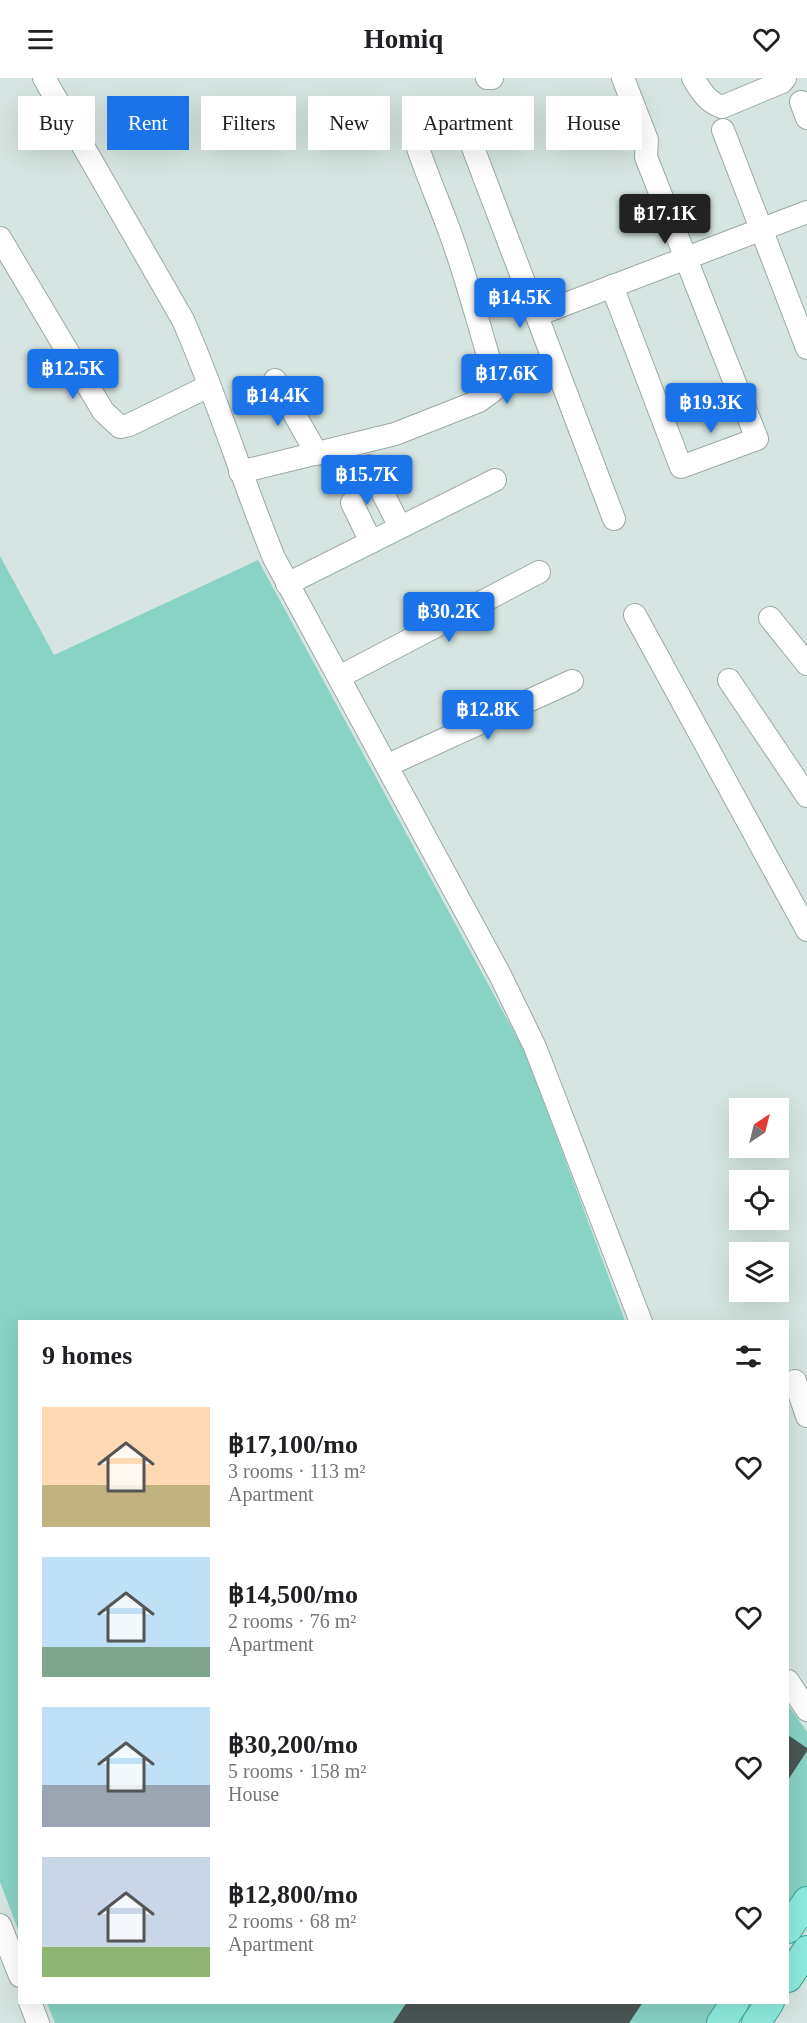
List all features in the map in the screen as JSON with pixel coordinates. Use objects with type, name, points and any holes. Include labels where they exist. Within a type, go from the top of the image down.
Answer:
[{"type":"main road","points":[[789,1928],[807,1901]]},
{"type":"main road","points":[[789,1977],[807,1950]]},
{"type":"main road","points":[[721,2023],[734,2004]]},
{"type":"main road","points":[[756,2023],[769,2004]]},
{"type":"street","points":[[44,78],[183,320],[274,558],[388,765],[500,975],[535,1047],[640,1320]]},
{"type":"street","points":[[612,286],[681,467],[757,439],[646,157],[647,140],[623,78]]},
{"type":"street","points":[[693,78],[705,98],[722,107],[782,82],[785,78]]},
{"type":"street","points":[[723,130],[807,348]]},
{"type":"street","points":[[240,472],[396,434],[479,401],[494,390],[496,382],[471,297],[419,150]]},
{"type":"street","points":[[474,150],[614,519]]},
{"type":"street","points":[[537,315],[807,212]]},
{"type":"street","points":[[0,238],[103,411],[120,427],[129,425],[209,386]]},
{"type":"street","points":[[275,380],[317,454]]},
{"type":"street","points":[[369,466],[400,527]]},
{"type":"street","points":[[287,584],[495,480]]},
{"type":"street","points":[[352,503],[371,542]]},
{"type":"street","points":[[339,677],[539,572]]},
{"type":"street","points":[[635,615],[807,930]]},
{"type":"street","points":[[770,618],[807,664]]},
{"type":"street","points":[[729,680],[807,796]]},
{"type":"street","points":[[388,765],[572,681]]},
{"type":"street","points":[[796,1380],[807,1416]]},
{"type":"street","points":[[789,1683],[807,1710]]},
{"type":"street","points":[[0,1925],[18,1971]]},
{"type":"street","points":[[31,2004],[38,2023]]},
{"type":"green space","points":[[0,556],[54,655],[258,560],[526,1054],[625,1320],[18,1320],[18,1929],[0,1882]]},
{"type":"green space","points":[[789,1706],[807,1732],[807,1886],[789,1913]]},
{"type":"green space","points":[[47,2004],[724,2004],[710,2023],[55,2023]]},
{"type":"building","points":[[789,1736],[807,1748],[789,1778]]},
{"type":"building","points":[[406,2004],[642,2004],[629,2023],[393,2023]]}]
